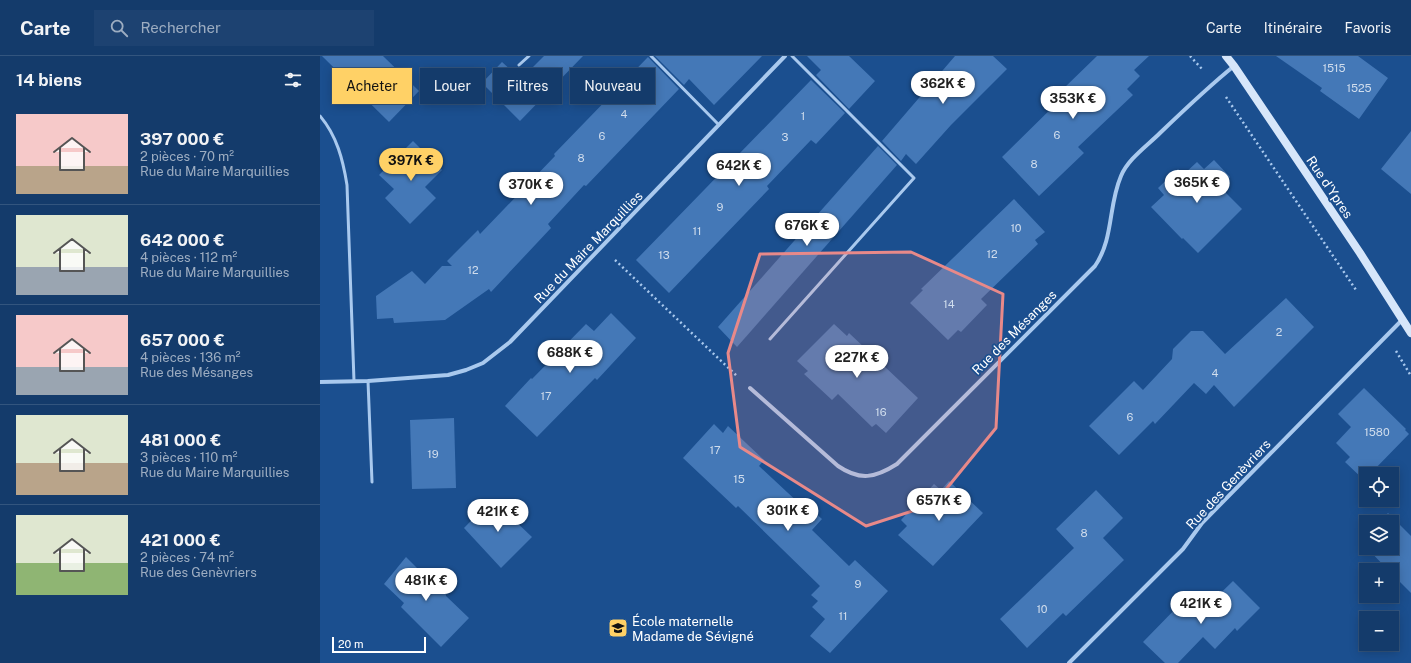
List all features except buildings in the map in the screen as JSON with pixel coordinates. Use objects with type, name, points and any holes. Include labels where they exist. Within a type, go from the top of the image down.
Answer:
[{"type":"main road","name":"Rue d'Ypres","points":[[1226,56],[1360,253],[1411,333]]},
{"type":"street","name":"Rue du Maire Marquillies","points":[[320,382],[354,380],[368,381],[448,375],[483,364],[510,342],[786,56]]},
{"type":"street","name":"Rue des Mésanges","points":[[750,388],[838,466],[848,473],[860,476],[873,475],[885,471],[897,464],[1095,266],[1107,242],[1113,201],[1121,174],[1131,161],[1214,82],[1234,66]]},
{"type":"street","name":"Rue des Genèvriers","points":[[1069,663],[1183,549],[1202,523],[1403,319]]},
{"type":"lane","points":[[519,65],[529,56]]},
{"type":"lane","points":[[651,56],[720,125]]},
{"type":"lane","points":[[770,339],[914,178],[792,56]]},
{"type":"lane","points":[[320,116],[331,132],[340,150],[344,166],[354,380]]},
{"type":"lane","points":[[368,381],[372,482]]},
{"type":"path","points":[[1190,56],[1234,107],[1356,290]]},
{"type":"path","points":[[601,248],[750,388]]},
{"type":"path","points":[[1387,336],[1411,376]]},
{"type":"highlighted area","points":[[911,252],[1003,294],[996,428],[934,504],[866,526],[740,447],[728,353],[760,254]]},
{"type":"place","name":"École maternelle Madame de Sévigné","points":[[618,628]]}]
